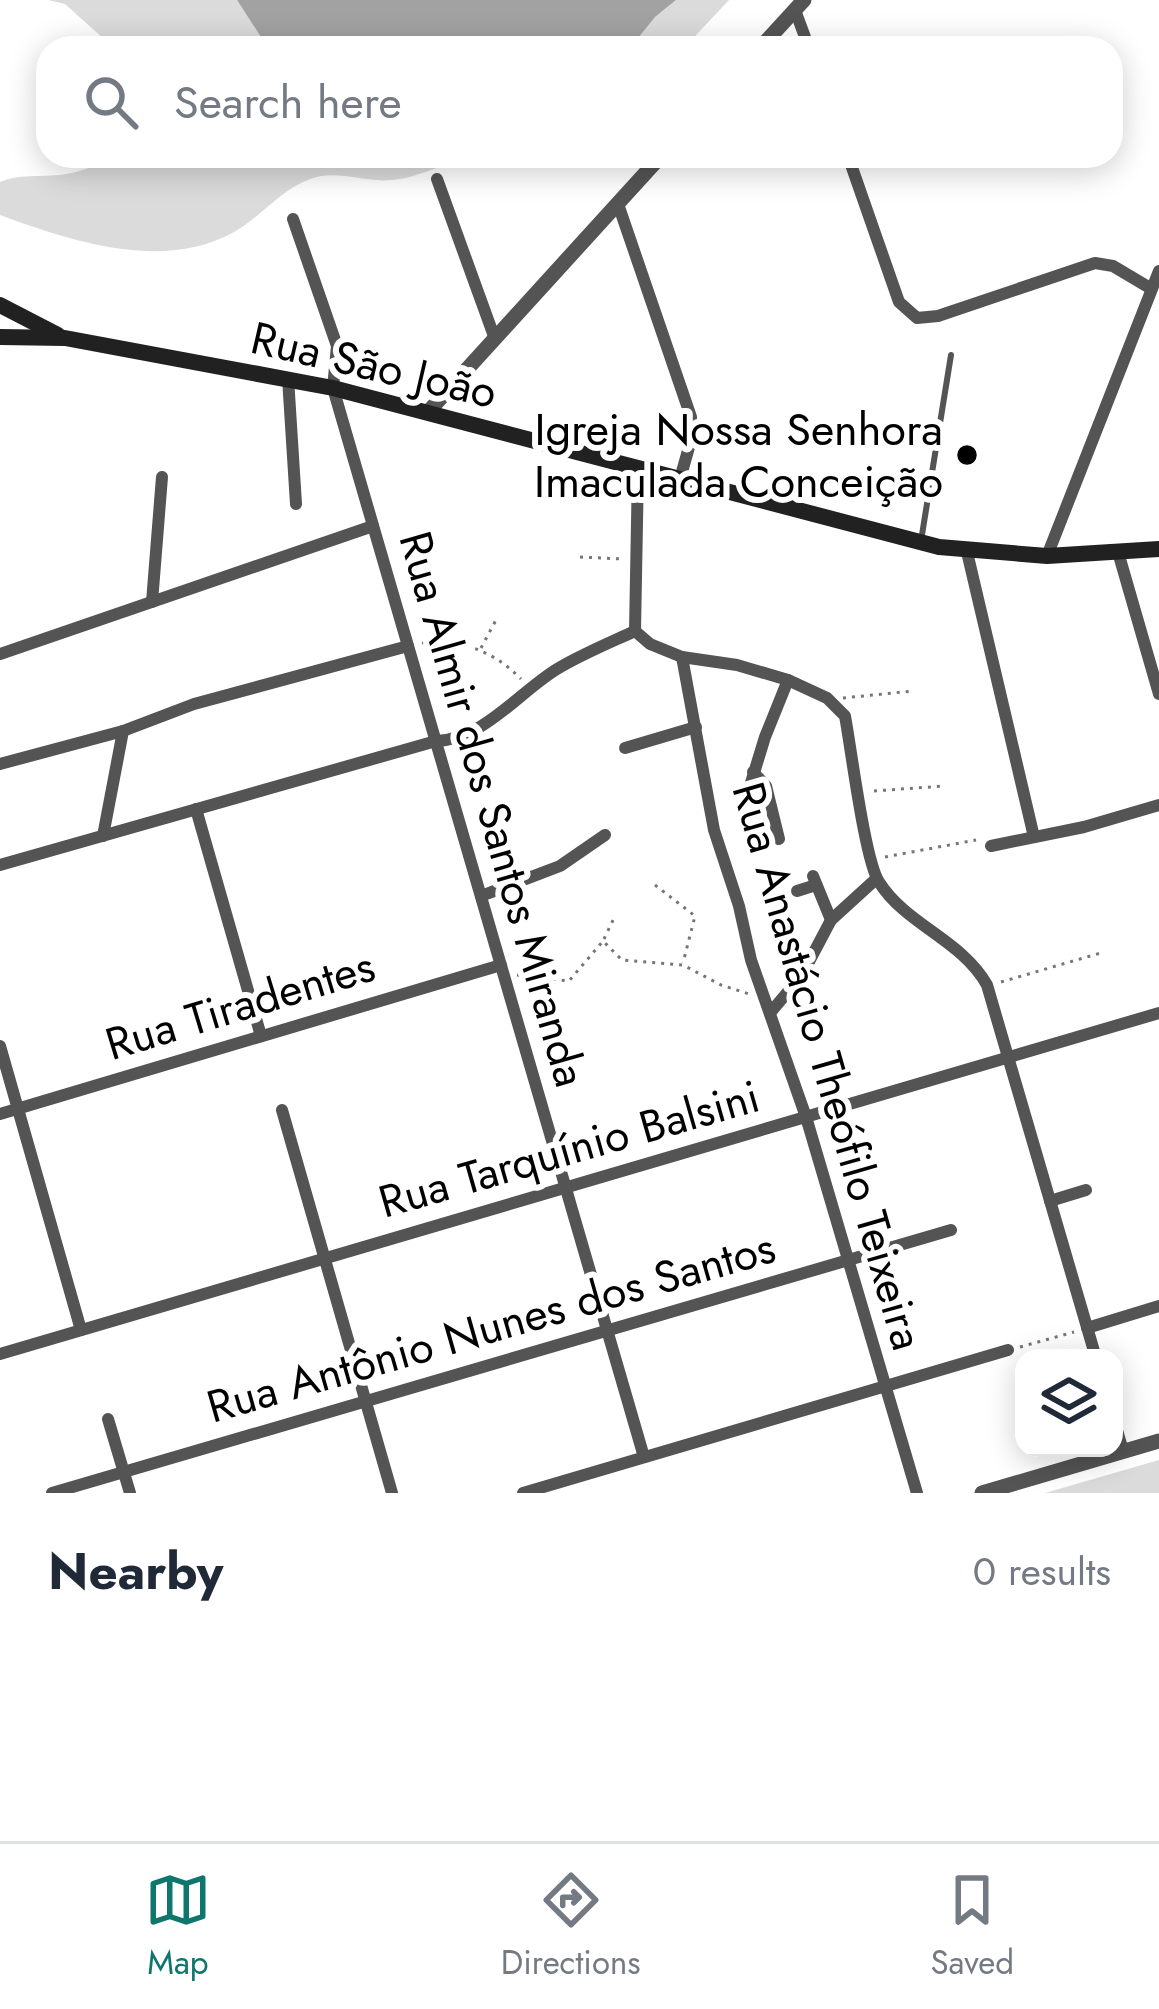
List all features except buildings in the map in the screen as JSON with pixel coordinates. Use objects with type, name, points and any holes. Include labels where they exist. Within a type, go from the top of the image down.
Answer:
[{"type":"main road","name":"Rua São João","points":[[0,305],[64,338]]},
{"type":"main road","name":"Rua São João","points":[[0,338],[64,338],[288,378],[967,551],[1047,556],[1159,549]]},
{"type":"street","points":[[771,36],[799,5]]},
{"type":"street","points":[[799,5],[806,36]]},
{"type":"street","points":[[428,412],[650,168]]},
{"type":"street","points":[[852,168],[898,302],[917,318],[938,316],[1095,263],[1113,266],[1150,288]]},
{"type":"street","points":[[437,179],[495,339]]},
{"type":"street","points":[[618,204],[691,417],[691,440],[680,479]]},
{"type":"street","name":"Rua Almir dos Santos Miranda","points":[[293,219],[337,346],[333,388],[644,1457]]},
{"type":"street","points":[[1047,556],[1159,272]]},
{"type":"street","points":[[288,378],[296,504]]},
{"type":"street","points":[[635,632],[638,468]]},
{"type":"street","points":[[152,602],[162,477]]},
{"type":"street","points":[[0,655],[373,526]]},
{"type":"street","points":[[967,551],[1034,837]]},
{"type":"street","points":[[1118,552],[1159,694]]},
{"type":"street","points":[[635,632],[682,657],[737,665],[788,680],[838,704],[876,879],[903,908],[955,947],[987,986],[1093,1349]]},
{"type":"street","points":[[0,866],[466,735],[581,656],[635,632]]},
{"type":"street","points":[[0,764],[123,730],[194,704],[408,646]]},
{"type":"street","name":"Rua Anastácio Theófilo Teixeira","points":[[682,657],[714,830],[806,1117],[917,1493]]},
{"type":"street","points":[[746,799],[788,680]]},
{"type":"street","points":[[625,748],[696,727]]},
{"type":"street","points":[[103,836],[123,730]]},
{"type":"street","points":[[753,772],[766,786],[779,839]]},
{"type":"street","points":[[991,846],[1159,805]]},
{"type":"street","points":[[196,809],[261,1036]]},
{"type":"street","points":[[481,896],[560,866],[605,836]]},
{"type":"street","points":[[770,1013],[802,975],[831,920],[876,879]]},
{"type":"street","points":[[797,891],[814,881],[831,920]]},
{"type":"street","name":"Rua Tiradentes","points":[[0,1114],[502,969]]},
{"type":"street","name":"Rua Tarquínio Balsini","points":[[0,1354],[1159,1012]]},
{"type":"street","points":[[0,1046],[81,1330]]},
{"type":"street","points":[[282,1110],[392,1493]]},
{"type":"street","points":[[1050,1201],[1086,1190]]},
{"type":"street","name":"Rua Antônio Nunes dos Santos","points":[[52,1493],[951,1230]]},
{"type":"street","points":[[1087,1328],[1159,1306]]},
{"type":"street","points":[[523,1493],[1008,1350]]},
{"type":"street","points":[[108,1418],[130,1493]]},
{"type":"street","points":[[1123,1451],[1159,1441]]},
{"type":"street","points":[[982,1493],[1103,1457]]},
{"type":"lane","points":[[920,542],[952,355]]},
{"type":"path","points":[[580,557],[636,560]]},
{"type":"path","points":[[480,650],[496,620]]},
{"type":"path","points":[[408,646],[441,641],[480,650],[515,672],[529,688]]},
{"type":"path","points":[[838,704],[845,695],[914,692]]},
{"type":"path","points":[[859,792],[944,786]]},
{"type":"path","points":[[872,859],[982,839],[991,846]]},
{"type":"path","points":[[655,885],[695,916],[683,965]]},
{"type":"path","points":[[502,969],[569,981],[603,941],[614,918]]},
{"type":"path","points":[[603,941],[622,960],[683,965],[721,985],[765,998]]},
{"type":"path","points":[[987,986],[1104,952]]},
{"type":"path","points":[[1008,1350],[1087,1328]]},
{"type":"shaded area","points":[[48,0],[237,0],[260,36],[101,36],[65,4]]},
{"type":"shaded area","points":[[237,0],[676,0],[640,36],[260,36]]},
{"type":"shaded area","points":[[676,0],[729,0],[695,36],[640,36]]},
{"type":"shaded area","points":[[86,168],[437,168],[402,179],[331,175],[310,179],[234,232],[177,250],[117,248],[0,215],[0,182]]},
{"type":"shaded area","points":[[1159,1460],[1159,1493],[1045,1493]]},
{"type":"place","name":"Igreja Nossa Senhora Imaculada Conceição","points":[[967,455]]}]
